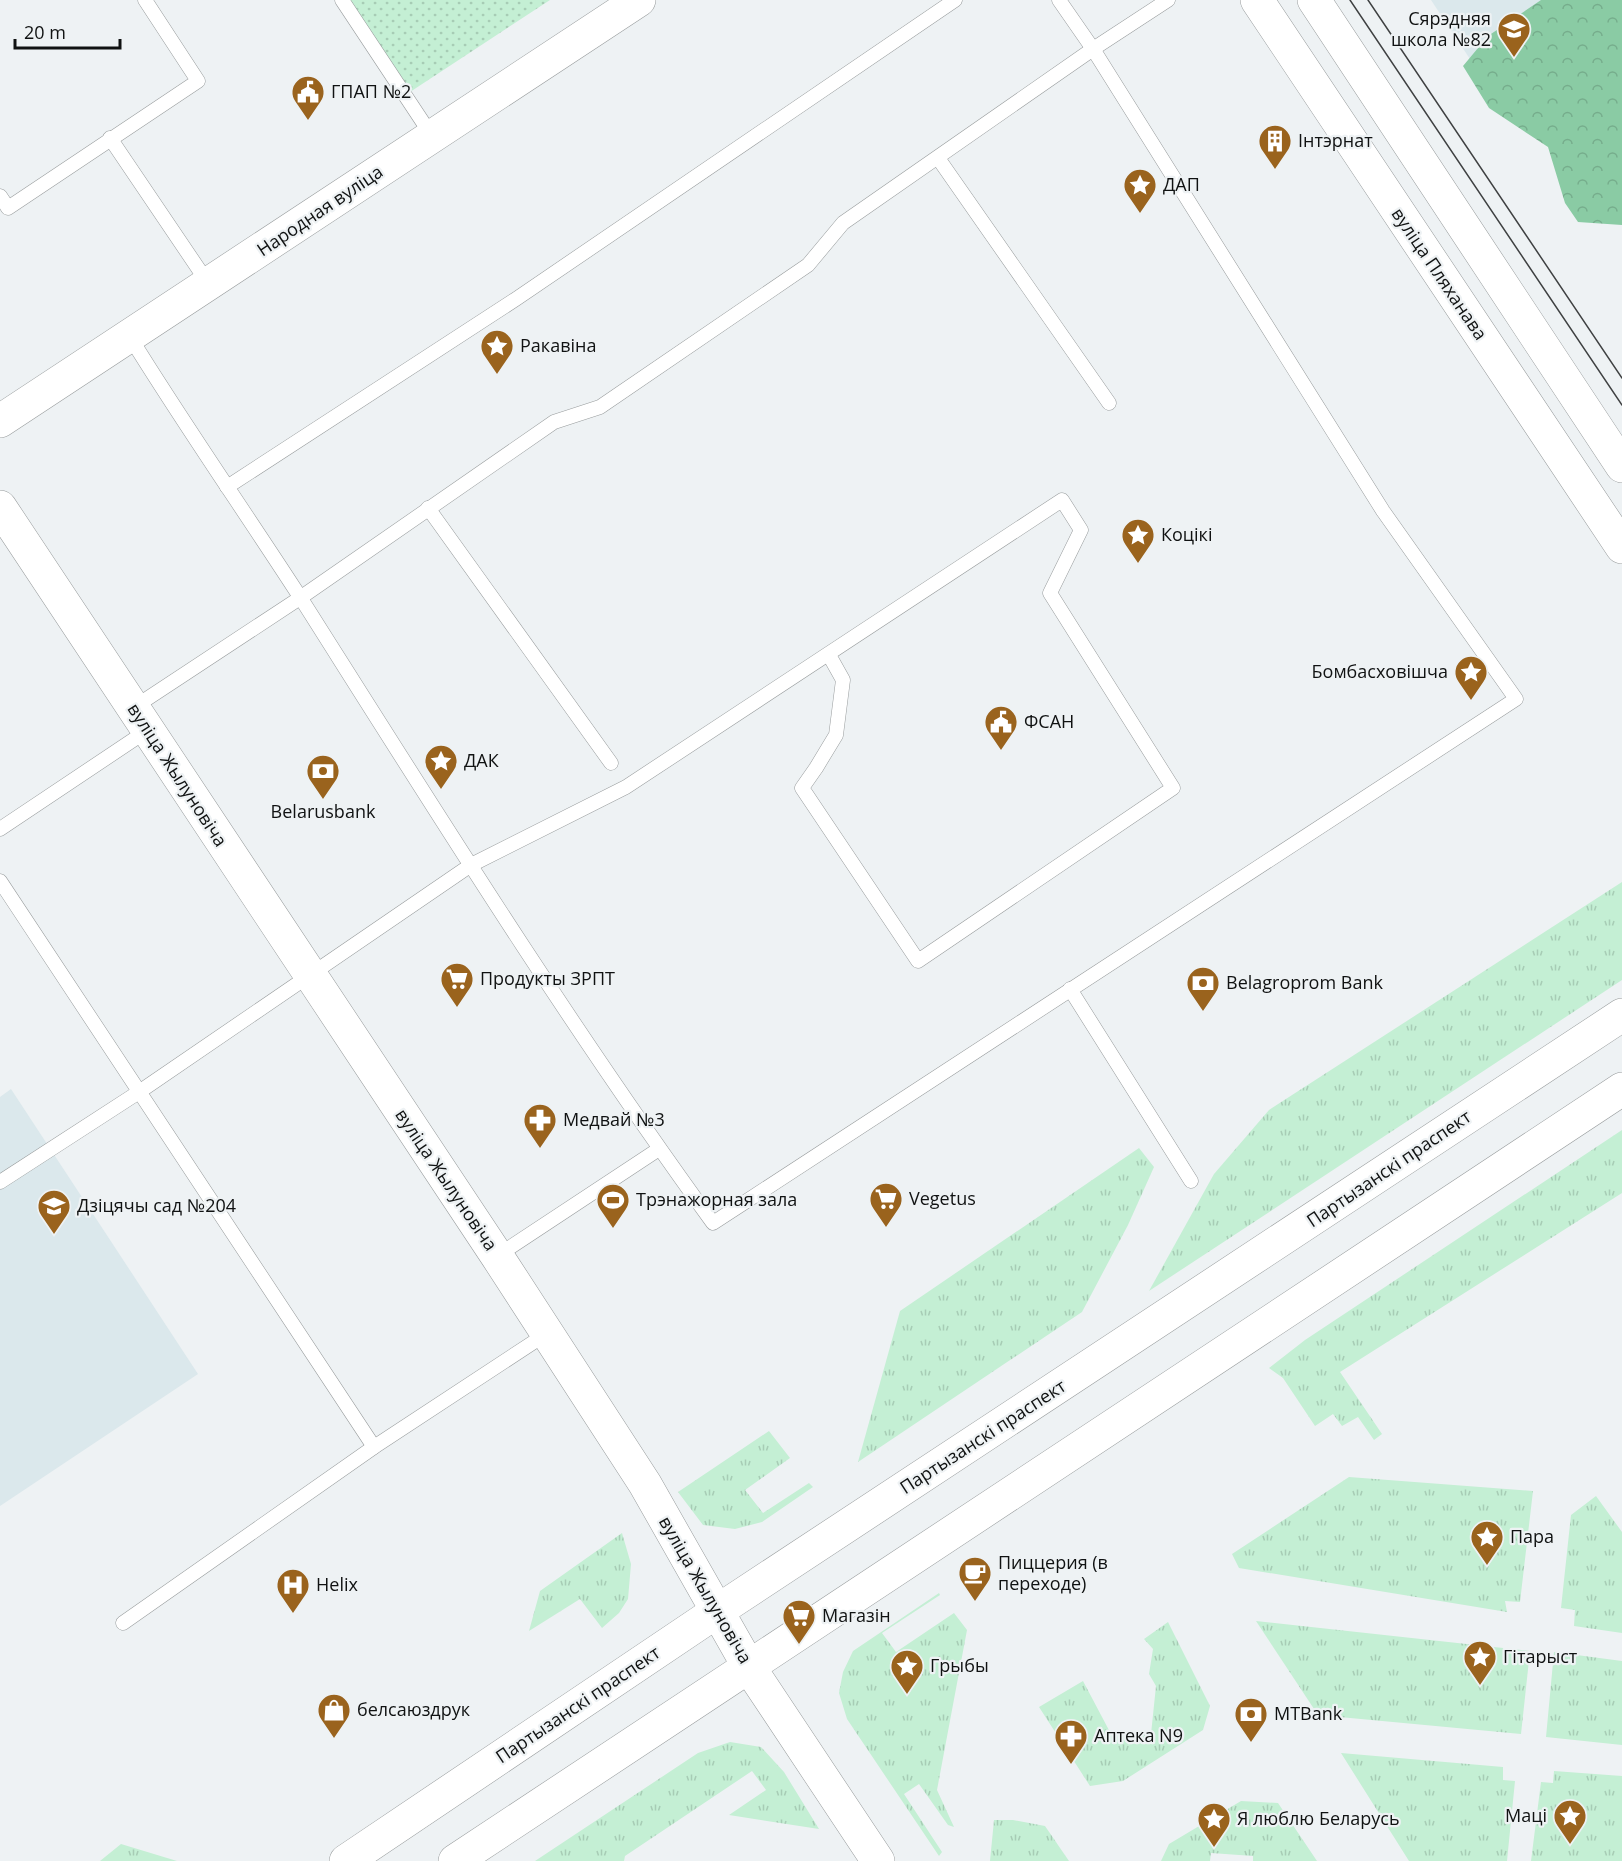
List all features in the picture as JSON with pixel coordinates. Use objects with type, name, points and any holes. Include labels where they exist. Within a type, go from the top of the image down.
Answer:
[{"type":"main road","name":"вуліца Пляханава","points":[[1257,0],[1622,547]]},
{"type":"main road","points":[[1314,0],[1622,466]]},
{"type":"main road","name":"Народная вуліца","points":[[0,421],[433,137],[630,2]]},
{"type":"main road","name":"вуліца Жылуновіча","points":[[0,507],[497,1256],[645,1484],[749,1668],[878,1861]]},
{"type":"main road","name":"Партызанскі праспект","points":[[346,1861],[716,1612],[1622,1015]]},
{"type":"main road","points":[[455,1861],[1622,1089]]},
{"type":"lane","points":[[0,196],[8,208],[198,81],[145,0]]},
{"type":"lane","points":[[342,0],[433,137]]},
{"type":"lane","points":[[227,487],[516,299],[955,0]]},
{"type":"lane","points":[[130,337],[300,598],[412,776],[659,1149],[713,1223],[1516,699],[1383,511],[1093,49],[1059,0]]},
{"type":"lane","points":[[0,829],[300,598],[554,422],[600,407],[808,264],[843,223],[1093,49],[1168,0]]},
{"type":"lane","points":[[110,138],[210,285]]},
{"type":"lane","points":[[938,158],[1109,403]]},
{"type":"lane","points":[[0,1182],[139,1092],[471,865],[626,787],[1062,500],[1081,530],[1050,593],[1173,788],[918,961],[802,788],[836,735],[843,680],[829,655]]},
{"type":"lane","points":[[428,508],[611,763]]},
{"type":"lane","points":[[0,881],[374,1447]]},
{"type":"lane","points":[[1070,989],[1191,1181]]},
{"type":"lane","points":[[497,1256],[659,1149]]},
{"type":"lane","points":[[123,1623],[374,1447],[546,1334]]},
{"type":"shaded area","name":"Сярэдняя школа №82","points":[[1431,0],[1622,0],[1497,100]]},
{"type":"shaded area","name":"Дзіцячы сад №204","points":[[11,1089],[198,1374],[0,1506],[0,1097]]},
{"type":"green space","points":[[350,0],[550,0],[410,92]]},
{"type":"green space","points":[[1541,0],[1622,0],[1622,225],[1578,222],[1565,203],[1548,147],[1489,108],[1463,66],[1488,36]]},
{"type":"green space","points":[[1622,882],[1622,980],[1149,1291],[1214,1174],[1269,1110]]},
{"type":"green space","points":[[1622,1130],[1622,1193],[1340,1372],[1382,1434],[1374,1440],[1358,1417],[1342,1426],[1333,1414],[1315,1426],[1283,1378],[1269,1368],[1305,1340]]},
{"type":"green space","points":[[1139,1148],[1154,1167],[1128,1225],[1082,1312],[858,1462],[900,1311]]},
{"type":"green space","points":[[769,1431],[790,1458],[745,1490],[763,1513],[809,1483],[813,1487],[762,1522],[735,1529],[703,1525],[678,1492]]},
{"type":"green space","points":[[1349,1477],[1533,1491],[1520,1602],[1505,1601],[1507,1612],[1239,1568],[1232,1554]]},
{"type":"green space","points":[[1596,1496],[1622,1532],[1622,1633],[1574,1626],[1575,1610],[1561,1608],[1571,1515]]},
{"type":"green space","points":[[622,1533],[631,1564],[628,1599],[619,1613],[602,1628],[580,1599],[529,1631],[540,1591]]},
{"type":"green space","points":[[939,1593],[940,1595],[882,1633],[896,1652],[954,1613],[967,1630],[937,1790],[954,1827],[948,1825],[919,1784],[904,1794],[942,1852],[939,1856],[847,1719],[839,1693],[843,1672],[853,1651]]},
{"type":"green space","points":[[1256,1621],[1530,1651],[1521,1734],[1318,1715]]},
{"type":"green space","points":[[1168,1622],[1210,1706],[1203,1730],[1123,1781],[1090,1786],[1039,1707],[1083,1681],[1111,1734],[1151,1734],[1156,1686],[1149,1674],[1153,1649],[1144,1639]]},
{"type":"green space","points":[[1554,1652],[1622,1661],[1622,1745],[1546,1737]]},
{"type":"green space","points":[[730,1742],[761,1747],[784,1772],[819,1829],[729,1815],[766,1790],[752,1771],[625,1856],[624,1861],[535,1861],[698,1753]]},
{"type":"green space","points":[[1341,1753],[1503,1767],[1503,1780],[1515,1781],[1507,1861],[1409,1861]]},
{"type":"green space","points":[[1554,1771],[1622,1776],[1622,1861],[1531,1861],[1541,1782],[1553,1783]]},
{"type":"green space","points":[[1241,1801],[1278,1803],[1317,1861],[1253,1861],[1253,1856],[1211,1853],[1210,1861],[1161,1861],[1169,1844]]},
{"type":"green space","points":[[994,1820],[1013,1820],[1045,1826],[1069,1861],[990,1861]]},
{"type":"green space","points":[[121,1844],[177,1861],[100,1861]]},
{"type":"tram line","points":[[1350,0],[1622,405]]},
{"type":"tram line","points":[[1368,0],[1622,378]]},
{"type":"place","name":"Сярэдняя школа №82","points":[[1514,58]]},
{"type":"place","name":"ГПАП №2","points":[[308,121]]},
{"type":"place","name":"Інтэрнат","points":[[1275,170]]},
{"type":"place","name":"ДАП","points":[[1140,214]]},
{"type":"place","name":"Ракавіна","points":[[497,375]]},
{"type":"place","name":"Коцікі","points":[[1138,564]]},
{"type":"place","name":"Бомбасховішча","points":[[1471,701]]},
{"type":"place","name":"ФСАН","points":[[1001,751]]},
{"type":"place","name":"ДАК","points":[[441,790]]},
{"type":"place","name":"Belarusbank","points":[[323,800]]},
{"type":"place","name":"Продукты ЗРПТ","points":[[457,1008]]},
{"type":"place","name":"Belagroprom Bank","points":[[1203,1012]]},
{"type":"place","name":"Медвай №3","points":[[540,1149]]},
{"type":"place","name":"Vegetus","points":[[886,1228]]},
{"type":"place","name":"Трэнажорная зала","points":[[613,1229]]},
{"type":"place","name":"Дзіцячы сад №204","points":[[54,1235]]},
{"type":"place","name":"Пара","points":[[1487,1566]]},
{"type":"place","name":"Пиццерия (в переходе)","points":[[975,1602]]},
{"type":"place","name":"Helix","points":[[293,1614]]},
{"type":"place","name":"Магазін","points":[[799,1645]]},
{"type":"place","name":"Гітарыст","points":[[1480,1686]]},
{"type":"place","name":"Грыбы","points":[[907,1695]]},
{"type":"place","name":"белсаюздрук","points":[[334,1739]]},
{"type":"place","name":"MTBank","points":[[1251,1743]]},
{"type":"place","name":"Аптека N9","points":[[1071,1765]]},
{"type":"place","name":"Маці","points":[[1570,1845]]},
{"type":"place","name":"Я люблю Беларусь","points":[[1214,1848]]}]
